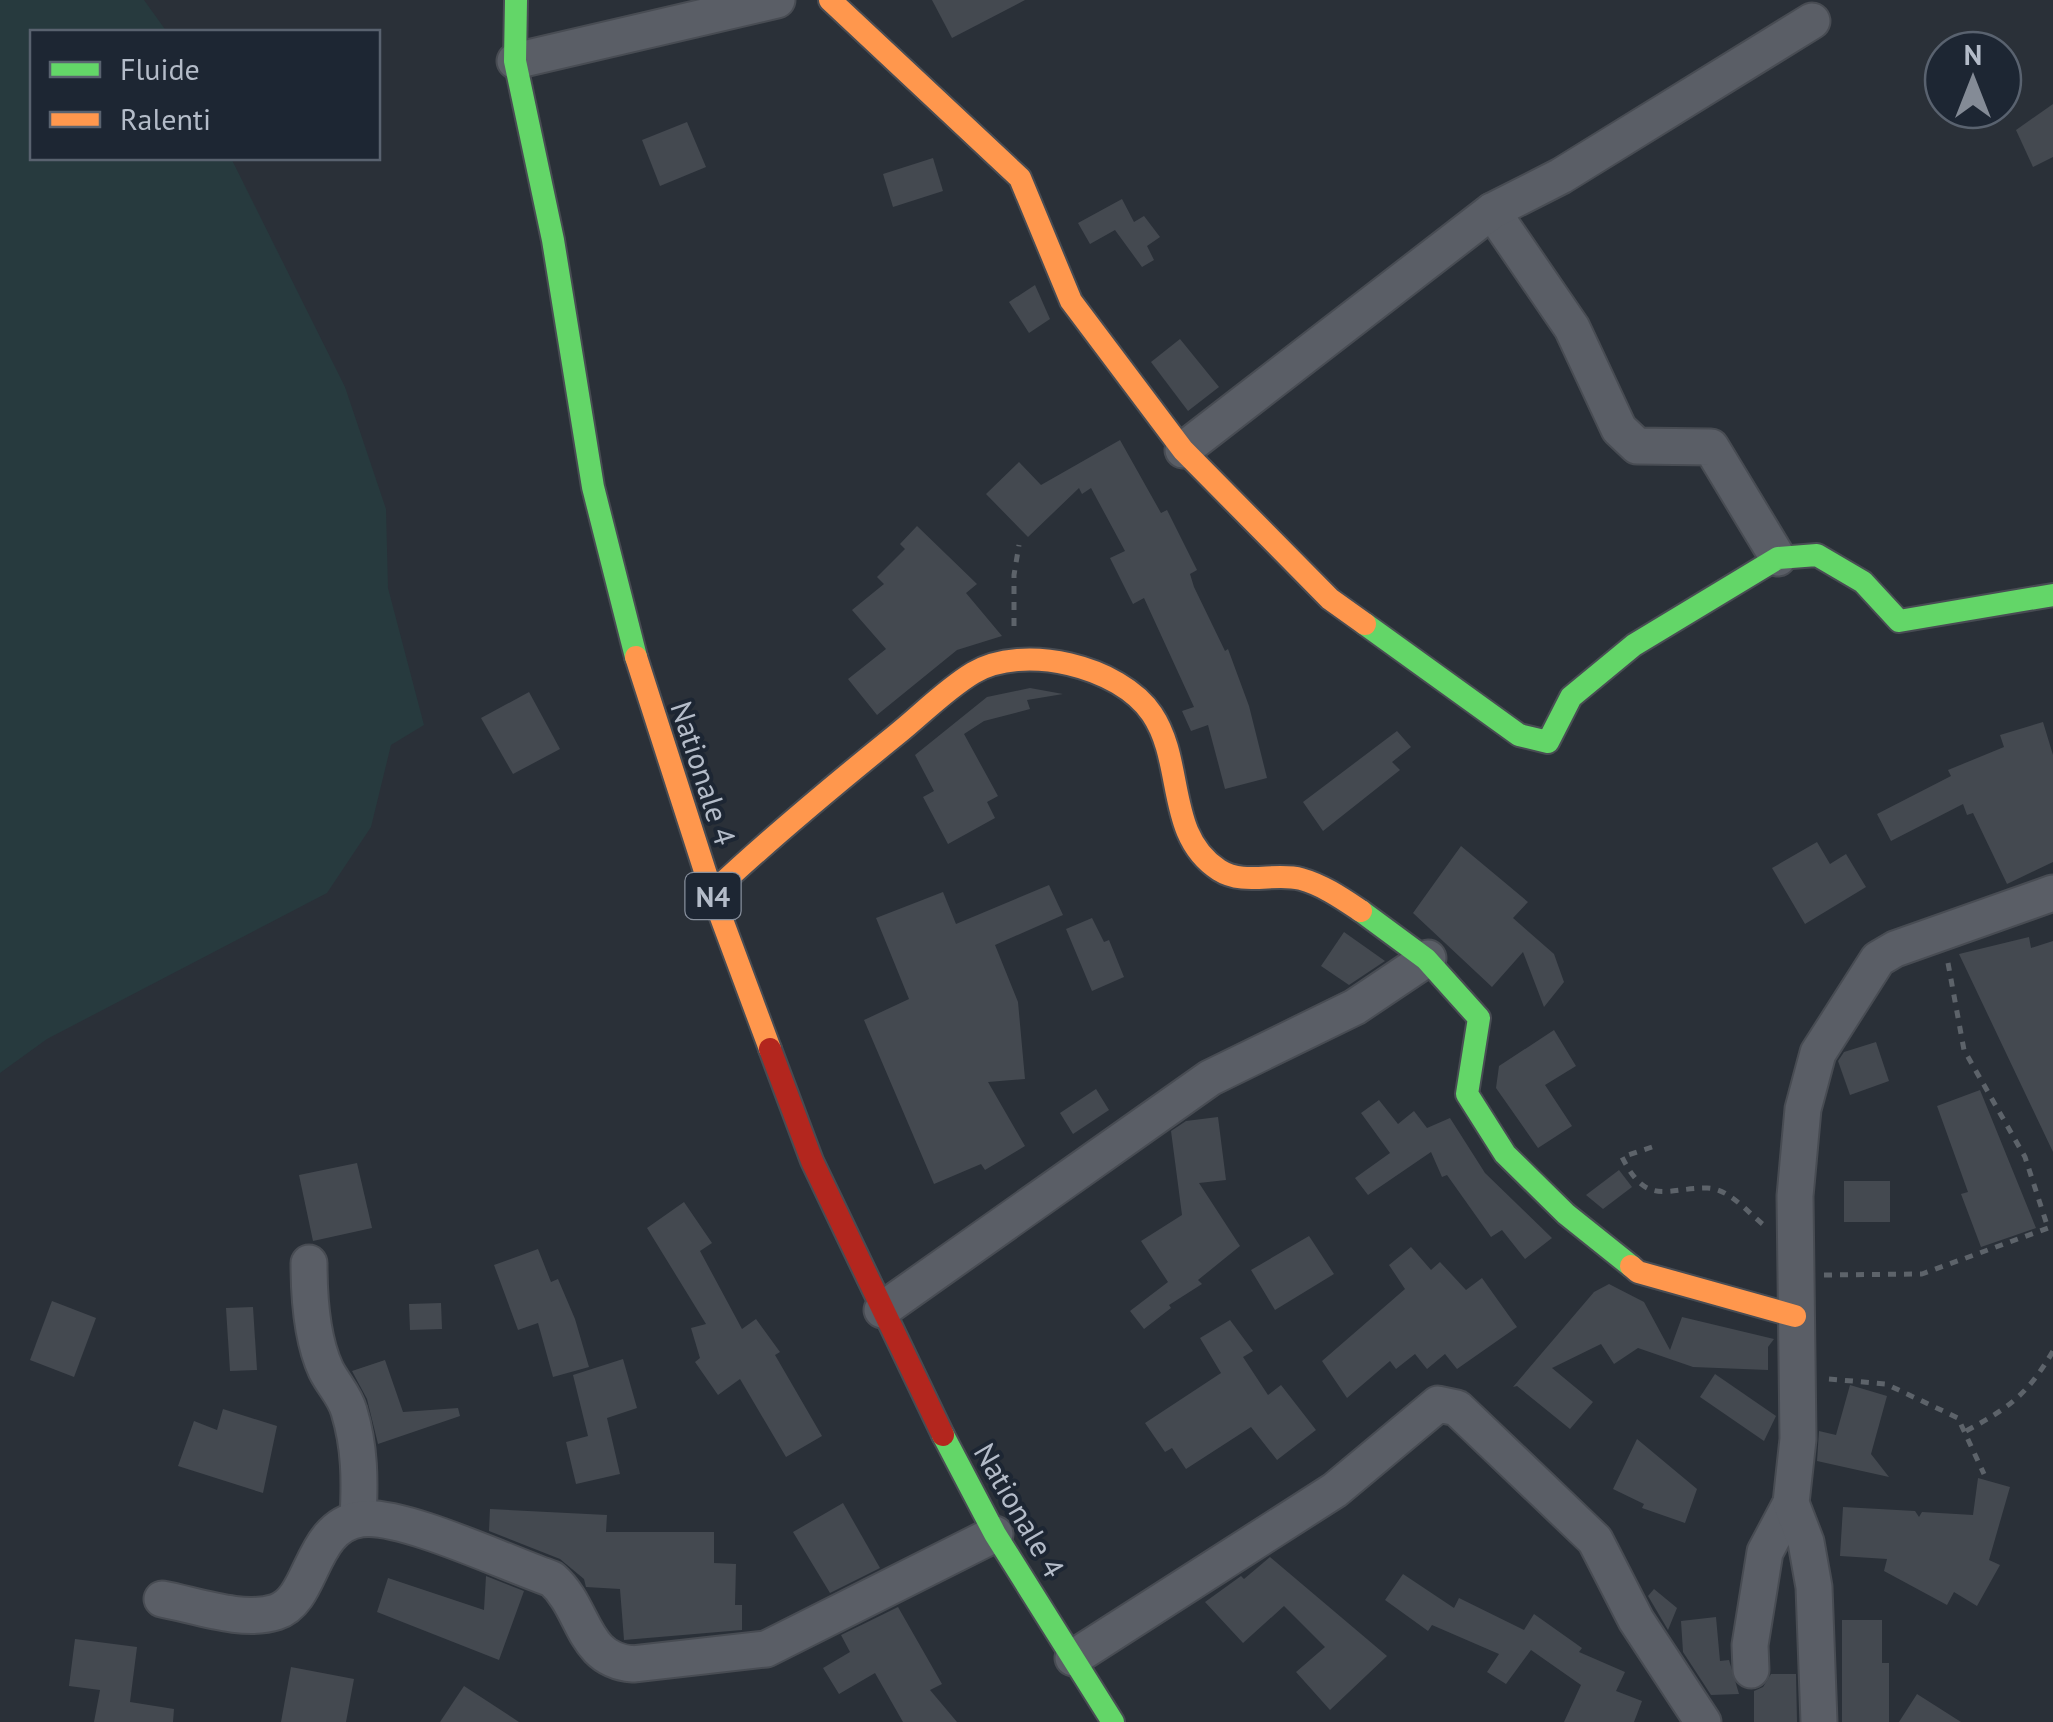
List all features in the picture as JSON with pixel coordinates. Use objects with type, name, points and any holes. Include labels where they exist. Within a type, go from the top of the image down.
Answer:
[{"type":"main road","name":"Nationale 4","points":[[516,0],[516,61],[553,240],[593,488],[642,680],[712,892],[812,1161],[882,1310],[994,1534],[1114,1722]]},
{"type":"main road","points":[[830,0],[1020,178],[1071,301],[1183,450],[1330,599],[1519,734],[1548,742],[1570,697],[1634,645],[1778,558],[1817,555],[1863,582],[1899,621],[2053,595]]},
{"type":"main road","points":[[712,892],[793,818],[974,672],[1010,659],[1047,660],[1114,680],[1143,700],[1163,732],[1178,784],[1181,826],[1196,852],[1222,872],[1299,878],[1324,888],[1452,978],[1479,1018],[1466,1094],[1488,1134],[1522,1171],[1638,1272],[1795,1316]]},
{"type":"street","points":[[516,61],[777,0]]},
{"type":"street","points":[[1183,450],[1492,211],[1561,176],[1812,21]]},
{"type":"street","points":[[1492,211],[1572,328],[1619,428],[1637,446],[1711,447],[1778,558]]},
{"type":"street","points":[[1820,1722],[1814,1587],[1806,1542],[1792,1503],[1798,1390],[1795,1241],[1803,1109],[1818,1053],[1878,959],[1894,948],[2053,893]]},
{"type":"street","points":[[882,1310],[1210,1078],[1356,1007],[1428,958]]},
{"type":"street","points":[[309,1262],[309,1292],[325,1368],[348,1406],[356,1438],[361,1468],[358,1519]]},
{"type":"street","points":[[1073,1658],[1335,1490],[1438,1404],[1457,1408],[1594,1540],[1636,1620],[1703,1722]]},
{"type":"street","points":[[1750,1670],[1750,1645],[1765,1552],[1792,1503]]},
{"type":"street","points":[[162,1599],[252,1615],[279,1612],[295,1597],[333,1530],[358,1519],[388,1520],[552,1579],[568,1594],[598,1653],[613,1662],[633,1664],[766,1649],[994,1534]]},
{"type":"path","points":[[1010,659],[1019,545]]},
{"type":"path","points":[[1796,1276],[1922,1274],[2051,1230],[2025,1157],[1964,1050],[1947,950],[1972,922]]},
{"type":"path","points":[[1652,1147],[1622,1157],[1644,1187],[1659,1194],[1709,1187],[1734,1200],[1762,1224],[1795,1241]]},
{"type":"path","points":[[1966,1431],[2024,1394],[2037,1381],[2053,1351]]},
{"type":"path","points":[[1798,1390],[1830,1378],[1886,1384],[1934,1404],[1958,1418],[1984,1474]]},
{"type":"green space","points":[[0,0],[144,0],[166,30],[30,30],[30,160],[232,160],[345,387],[386,509],[388,588],[424,725],[391,745],[371,827],[327,893],[47,1039],[0,1073]]},
{"type":"building","points":[[932,0],[1025,0],[952,38]]},
{"type":"building","points":[[2053,104],[2053,157],[2033,167],[2016,130],[2023,130],[2023,125]]},
{"type":"building","points":[[687,122],[706,167],[660,186],[642,140]]},
{"type":"building","points":[[933,158],[943,191],[893,207],[883,174]]},
{"type":"building","points":[[1122,199],[1134,222],[1144,216],[1160,237],[1147,246],[1154,260],[1142,267],[1115,230],[1090,244],[1078,223]]},
{"type":"building","points":[[1035,285],[1050,319],[1029,333],[1009,302]]},
{"type":"building","points":[[1180,339],[1219,387],[1188,411],[1151,362]]},
{"type":"building","points":[[1120,440],[1161,513],[1167,510],[1197,570],[1190,574],[1194,587],[1225,651],[1228,649],[1249,706],[1267,778],[1225,789],[1208,725],[1191,731],[1182,711],[1194,707],[1144,598],[1133,604],[1110,558],[1125,551],[1091,488],[1082,494],[1079,488],[1028,537],[986,494],[1019,462],[1041,485]]},
{"type":"building","points":[[917,526],[977,584],[966,593],[1002,636],[957,650],[877,715],[848,679],[886,649],[852,610],[884,584],[877,577],[905,549],[900,544]]},
{"type":"building","points":[[1030,688],[1063,694],[1027,700],[1030,709],[984,721],[964,734],[998,796],[987,802],[995,818],[948,844],[923,797],[934,791],[915,755],[987,697]]},
{"type":"building","points":[[529,692],[560,749],[513,774],[481,718]]},
{"type":"building","points":[[2043,722],[2053,755],[2053,862],[2007,884],[1973,813],[1967,815],[1963,804],[1891,841],[1877,814],[1951,776],[1948,770],[2004,747],[2000,735]]},
{"type":"building","points":[[1397,731],[1411,747],[1392,762],[1400,770],[1323,831],[1303,802]]},
{"type":"building","points":[[1817,842],[1830,864],[1846,854],[1866,887],[1805,924],[1772,868]]},
{"type":"building","points":[[1461,846],[1528,902],[1513,918],[1554,954],[1564,982],[1544,1007],[1523,952],[1492,987],[1413,913]]},
{"type":"building","points":[[1049,885],[1063,915],[995,945],[1018,1002],[1025,1079],[988,1082],[1025,1146],[985,1170],[981,1164],[934,1184],[864,1020],[909,999],[876,918],[943,892],[956,924]]},
{"type":"building","points":[[1092,918],[1104,942],[1109,940],[1124,977],[1092,991],[1066,929]]},
{"type":"building","points":[[1344,932],[1385,961],[1349,985],[1321,966]]},
{"type":"building","points":[[2029,937],[2031,948],[2053,941],[2053,1152],[1959,954]]},
{"type":"building","points":[[1554,1030],[1576,1066],[1545,1085],[1572,1126],[1538,1148],[1496,1088],[1499,1066]]},
{"type":"building","points":[[1876,1042],[1889,1081],[1850,1095],[1838,1061],[1844,1052]]},
{"type":"building","points":[[1096,1089],[1109,1110],[1073,1134],[1060,1113]]},
{"type":"building","points":[[1980,1090],[2036,1228],[1981,1247],[1961,1194],[1968,1192],[1937,1106]]},
{"type":"building","points":[[1379,1100],[1398,1124],[1414,1111],[1427,1128],[1450,1118],[1485,1173],[1552,1238],[1525,1259],[1502,1230],[1491,1237],[1447,1175],[1442,1177],[1431,1152],[1368,1195],[1355,1178],[1390,1153],[1361,1113]]},
{"type":"building","points":[[1218,1117],[1226,1180],[1199,1183],[1240,1246],[1198,1280],[1202,1284],[1169,1305],[1171,1308],[1144,1329],[1130,1311],[1168,1282],[1141,1241],[1182,1215],[1171,1131],[1186,1121]]},
{"type":"building","points":[[357,1163],[372,1228],[313,1241],[299,1175]]},
{"type":"building","points":[[1619,1170],[1632,1187],[1603,1209],[1586,1195]]},
{"type":"building","points":[[1844,1181],[1890,1181],[1890,1222],[1844,1222]]},
{"type":"building","points":[[684,1202],[712,1243],[700,1251],[742,1329],[756,1319],[780,1352],[775,1355],[822,1436],[786,1457],[740,1379],[718,1395],[695,1362],[700,1358],[691,1328],[706,1324],[647,1228]]},
{"type":"building","points":[[1309,1236],[1334,1274],[1275,1310],[1251,1270]]},
{"type":"building","points":[[1411,1247],[1431,1270],[1440,1262],[1466,1290],[1482,1278],[1517,1327],[1457,1369],[1445,1354],[1427,1369],[1415,1354],[1396,1369],[1390,1361],[1347,1398],[1322,1361],[1405,1289],[1389,1265]]},
{"type":"building","points":[[538,1249],[551,1282],[558,1279],[589,1367],[553,1377],[538,1323],[518,1330],[494,1265]]},
{"type":"building","points":[[1609,1284],[1644,1302],[1670,1350],[1682,1317],[1774,1339],[1768,1347],[1768,1370],[1693,1367],[1638,1348],[1614,1364],[1601,1344],[1552,1368],[1593,1402],[1570,1429],[1517,1386],[1513,1387],[1594,1292]]},
{"type":"building","points":[[52,1301],[96,1318],[74,1377],[30,1360]]},
{"type":"building","points":[[441,1303],[442,1329],[410,1330],[409,1304]]},
{"type":"building","points":[[253,1307],[257,1370],[230,1371],[226,1308]]},
{"type":"building","points":[[1230,1320],[1253,1351],[1243,1357],[1268,1395],[1281,1385],[1316,1430],[1277,1460],[1251,1427],[1186,1469],[1172,1448],[1165,1452],[1145,1423],[1221,1373],[1200,1338]]},
{"type":"building","points":[[623,1359],[637,1408],[607,1418],[620,1474],[576,1484],[566,1442],[588,1436],[573,1375]]},
{"type":"building","points":[[385,1360],[403,1412],[458,1408],[460,1416],[378,1444],[367,1399],[352,1371]]},
{"type":"building","points":[[1715,1374],[1776,1416],[1764,1441],[1700,1397]]},
{"type":"building","points":[[1850,1385],[1887,1396],[1871,1454],[1889,1477],[1817,1461],[1819,1431],[1836,1435]]},
{"type":"building","points":[[223,1409],[277,1426],[263,1493],[178,1466],[194,1421],[217,1430]]},
{"type":"building","points":[[1637,1439],[1697,1489],[1685,1523],[1642,1508],[1644,1504],[1613,1489]]},
{"type":"building","points":[[1978,1478],[2010,1487],[1989,1560],[2000,1565],[1977,1606],[1954,1592],[1947,1605],[1884,1571],[1887,1559],[1840,1556],[1843,1507],[1915,1511],[1919,1517],[1922,1512],[1973,1515]]},
{"type":"building","points":[[843,1503],[880,1568],[830,1593],[793,1532]]},
{"type":"building","points":[[490,1509],[607,1515],[606,1532],[714,1532],[714,1563],[736,1564],[735,1605],[742,1605],[742,1630],[624,1640],[620,1589],[586,1587],[584,1579],[560,1559],[489,1531]]},
{"type":"building","points":[[1270,1557],[1387,1656],[1330,1710],[1296,1672],[1325,1647],[1284,1606],[1243,1643],[1205,1602],[1241,1576],[1244,1579]]},
{"type":"building","points":[[1403,1574],[1454,1608],[1459,1598],[1524,1630],[1534,1614],[1582,1648],[1579,1652],[1625,1672],[1616,1691],[1642,1701],[1634,1722],[1564,1722],[1581,1685],[1531,1650],[1506,1684],[1487,1672],[1499,1654],[1432,1625],[1428,1631],[1385,1600]]},
{"type":"building","points":[[486,1576],[524,1591],[499,1660],[377,1612],[388,1578],[484,1610]]},
{"type":"building","points":[[1654,1589],[1677,1608],[1668,1630],[1648,1596]]},
{"type":"building","points":[[898,1607],[942,1684],[930,1690],[957,1722],[903,1722],[875,1673],[839,1694],[823,1668],[850,1652],[841,1635]]},
{"type":"building","points":[[1716,1617],[1720,1661],[1729,1660],[1739,1694],[1711,1695],[1683,1652],[1681,1621]]},
{"type":"building","points":[[1842,1620],[1882,1620],[1882,1663],[1889,1663],[1889,1722],[1842,1722]]},
{"type":"building","points":[[75,1639],[137,1647],[130,1702],[174,1709],[173,1722],[94,1722],[100,1690],[69,1686]]},
{"type":"building","points":[[291,1667],[354,1679],[346,1722],[281,1722]]},
{"type":"building","points":[[1771,1674],[1796,1674],[1797,1722],[1754,1722],[1754,1691],[1763,1687]]},
{"type":"building","points":[[464,1686],[519,1722],[440,1722]]},
{"type":"building","points":[[1917,1694],[1961,1722],[1899,1722]]},
{"type":"traffic: fast","points":[[516,0],[515,61],[553,240],[593,487],[636,657]]},
{"type":"traffic: fast","points":[[1365,624],[1519,735],[1548,742],[1571,697],[1634,645],[1778,558],[1817,555],[1863,582],[1899,621],[2053,595]]},
{"type":"traffic: fast","points":[[1361,911],[1426,959],[1479,1018],[1467,1094],[1505,1154],[1566,1214],[1631,1266]]},
{"type":"traffic: fast","points":[[943,1435],[995,1534],[1113,1722]]},
{"type":"traffic: slow","points":[[830,0],[1020,178],[1071,301],[1183,450],[1330,599],[1365,624]]},
{"type":"traffic: slow","points":[[636,657],[712,893],[770,1049]]},
{"type":"traffic: slow","points":[[712,893],[802,812],[963,680],[994,664],[1043,660],[1069,664],[1118,683],[1152,714],[1169,754],[1190,838],[1219,870],[1239,877],[1301,879],[1361,911]]},
{"type":"traffic: slow","points":[[1631,1266],[1638,1272],[1795,1316]]},
{"type":"traffic: jam","points":[[770,1049],[812,1161],[943,1435]]}]
